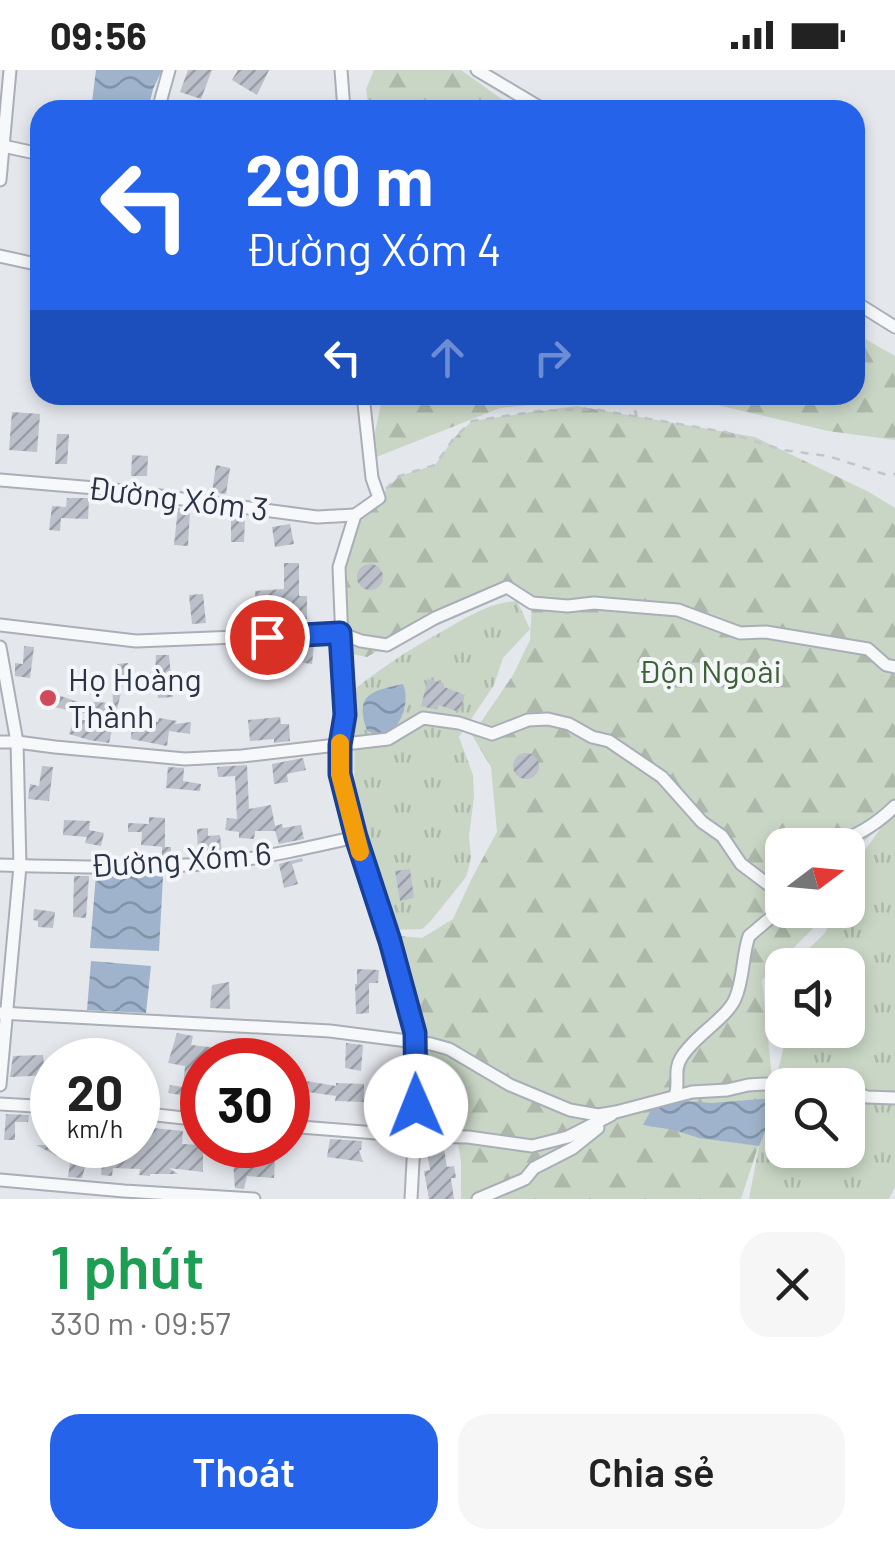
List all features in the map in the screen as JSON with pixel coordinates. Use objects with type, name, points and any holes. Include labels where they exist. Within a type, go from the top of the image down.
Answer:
[{"type":"street","points":[[0,180],[10,70]]},
{"type":"street","points":[[161,100],[169,70]]},
{"type":"street","points":[[341,70],[343,100]]},
{"type":"street","points":[[478,70],[528,100]]},
{"type":"street","points":[[3,146],[30,152]]},
{"type":"street","points":[[0,256],[30,263]]},
{"type":"street","points":[[865,308],[895,327]]},
{"type":"street","points":[[364,405],[369,460],[378,498],[355,515],[340,568],[345,715],[340,774],[415,1033],[411,1199]]},
{"type":"street","name":"Đường Xóm 3","points":[[0,480],[107,489],[318,516],[355,515]]},
{"type":"street","points":[[0,625],[136,641],[340,633],[388,645],[436,618],[508,587],[532,603],[678,610],[740,632],[766,632],[868,648],[886,665],[895,667]]},
{"type":"street","points":[[0,648],[17,742],[20,866],[0,1085]]},
{"type":"street","points":[[0,742],[185,759],[388,740],[423,718],[459,722],[492,734],[528,720],[548,719],[609,741],[662,778],[702,822],[722,836],[741,864],[765,882]]},
{"type":"street","points":[[865,830],[895,806]]},
{"type":"street","name":"Đường Xóm 6","points":[[0,865],[112,868],[219,862],[280,854],[358,836]]},
{"type":"street","points":[[675,1096],[679,1060],[692,1041],[734,1004],[746,960],[746,941],[765,922]]},
{"type":"street","points":[[4,1013],[330,1031],[415,1042],[449,1050],[510,1085],[570,1110],[598,1115],[692,1092],[765,1084]]},
{"type":"street","points":[[865,1096],[895,1098]]},
{"type":"street","points":[[0,1104],[30,1106]]},
{"type":"street","points":[[310,1128],[532,1146],[568,1137],[616,1112]]},
{"type":"street","points":[[478,1199],[525,1179],[534,1168],[573,1148],[616,1112]]},
{"type":"street","points":[[0,1180],[254,1199]]},
{"type":"path","points":[[633,405],[637,416]]},
{"type":"path","points":[[378,498],[400,476],[435,465],[472,421],[539,411],[593,409],[637,416],[725,432],[783,450],[828,456],[887,475],[895,474]]},
{"type":"green space","points":[[374,70],[461,70],[503,100],[368,100],[366,89]]},
{"type":"green space","points":[[865,339],[895,356],[895,440],[828,431],[717,405],[865,405]]},
{"type":"green space","points":[[381,405],[528,405],[500,408],[369,460]]},
{"type":"green space","name":"Độn Ngoài","points":[[576,406],[755,437],[895,508],[895,799],[880,828],[865,840],[865,828],[765,828],[765,928],[813,928],[794,948],[765,948],[765,1048],[769,1048],[771,1068],[765,1068],[765,1126],[741,1199],[461,1199],[457,1137],[414,1136],[415,1033],[388,935],[422,938],[453,919],[497,832],[491,767],[472,735],[513,675],[530,640],[532,603],[507,587],[435,618],[367,657],[343,652],[339,567],[355,515],[379,498],[399,476],[435,465],[472,421]]},
{"type":"green space","points":[[517,601],[530,629],[503,658],[494,685],[459,737],[473,775],[471,859],[466,877],[422,929],[387,930],[365,865],[354,803],[355,689],[465,618],[495,605]]},
{"type":"green space","points":[[895,808],[895,1187],[889,1199],[749,1199],[765,1122],[765,1168],[865,1168],[865,1068],[778,1068],[784,1048],[865,1048],[865,948],[810,948],[827,928],[865,928],[865,850]]},
{"type":"water","points":[[96,70],[162,70],[150,100],[92,100]]},
{"type":"water","points":[[403,684],[405,704],[394,729],[390,734],[367,731],[363,709],[368,696]]},
{"type":"water","points":[[96,874],[163,876],[159,951],[90,948]]},
{"type":"water","points":[[91,961],[151,966],[146,1013],[87,1010]]},
{"type":"water","points":[[765,1099],[765,1132],[759,1146],[643,1125],[655,1103]]},
{"type":"building","points":[[188,70],[212,70],[201,99],[180,92]]},
{"type":"building","points":[[238,70],[269,70],[257,95],[232,80]]},
{"type":"building","points":[[12,412],[40,414],[37,452],[9,450]]},
{"type":"building","points":[[57,434],[69,434],[67,464],[55,464]]},
{"type":"building","points":[[132,455],[148,456],[147,476],[131,476]]},
{"type":"building","points":[[216,465],[230,468],[226,494],[212,492]]},
{"type":"building","points":[[67,498],[89,498],[88,519],[61,518],[60,531],[49,530],[52,506],[66,507]]},
{"type":"building","points":[[178,508],[190,510],[188,546],[174,545]]},
{"type":"building","points":[[231,515],[245,517],[244,542],[231,542]]},
{"type":"building","points":[[290,524],[294,544],[275,547],[272,527]]},
{"type":"building","points":[[284,563],[299,563],[299,596],[307,596],[307,619],[283,619],[283,602],[256,605],[255,591],[284,589]]},
{"type":"building","points":[[370,564],[379,568],[383,577],[379,586],[370,590],[361,586],[357,577],[361,568]]},
{"type":"building","points":[[203,594],[206,623],[192,624],[189,595]]},
{"type":"building","points":[[292,644],[314,644],[312,664],[290,661]]},
{"type":"building","points":[[24,646],[34,647],[30,678],[15,676],[15,663],[23,664]]},
{"type":"building","points":[[156,655],[169,655],[173,697],[158,698]]},
{"type":"building","points":[[128,663],[109,743],[69,734],[74,720],[88,720],[89,714],[38,704],[41,689],[92,707],[93,702],[113,703],[112,682],[118,682],[117,664]]},
{"type":"building","points":[[428,679],[465,695],[459,712],[439,705],[437,710],[421,706]]},
{"type":"building","points":[[280,717],[281,724],[289,724],[290,741],[250,741],[248,720]]},
{"type":"building","points":[[159,718],[177,721],[175,724],[191,722],[190,734],[169,731],[167,746],[131,739],[132,719],[158,722]]},
{"type":"building","points":[[526,753],[535,757],[539,766],[535,775],[526,779],[517,775],[513,766],[517,757]]},
{"type":"building","points":[[303,758],[306,770],[287,774],[288,782],[274,784],[272,764]]},
{"type":"building","points":[[247,765],[249,809],[271,805],[275,826],[301,825],[304,839],[279,844],[275,831],[255,831],[254,839],[239,838],[239,832],[225,830],[227,818],[237,819],[235,776],[218,777],[217,767]]},
{"type":"building","points":[[42,766],[53,767],[49,801],[28,799],[30,784],[39,786]]},
{"type":"building","points":[[168,767],[184,768],[183,781],[201,784],[200,791],[166,788]]},
{"type":"building","points":[[149,817],[165,818],[165,847],[141,845],[142,832],[128,832],[128,823],[149,824]]},
{"type":"building","points":[[64,820],[90,821],[89,830],[104,833],[101,846],[85,843],[87,837],[63,835]]},
{"type":"building","points":[[208,828],[208,836],[220,835],[222,852],[198,853],[197,829]]},
{"type":"building","points":[[162,847],[171,847],[171,856],[162,857]]},
{"type":"building","points":[[302,858],[303,861],[292,864],[298,884],[284,888],[279,864]]},
{"type":"building","points":[[410,869],[414,898],[400,901],[395,871]]},
{"type":"building","points":[[74,876],[89,876],[86,918],[73,917]]},
{"type":"building","points":[[34,909],[55,912],[53,928],[38,927],[38,921],[33,920]]},
{"type":"building","points":[[357,969],[379,970],[378,983],[369,983],[369,1013],[356,1014]]},
{"type":"building","points":[[229,982],[230,1009],[210,1008],[212,985]]},
{"type":"building","points":[[177,1033],[193,1036],[180,1038],[180,1065],[168,1063]]},
{"type":"building","points":[[346,1043],[363,1045],[361,1071],[345,1068]]},
{"type":"building","points":[[30,1055],[30,1076],[10,1077],[13,1056]]},
{"type":"building","points":[[310,1082],[336,1086],[364,1084],[364,1102],[335,1101],[336,1096],[310,1092]]},
{"type":"building","points":[[170,1085],[180,1087],[180,1095],[168,1093]]},
{"type":"building","points":[[383,1090],[403,1098],[395,1119],[375,1111]]},
{"type":"building","points":[[6,1114],[29,1115],[28,1122],[15,1122],[15,1140],[4,1140]]},
{"type":"building","points":[[160,1129],[180,1131],[180,1168],[203,1168],[203,1172],[169,1168],[178,1174],[150,1176],[139,1175],[140,1169],[113,1168],[160,1168]]},
{"type":"building","points":[[330,1139],[362,1141],[359,1150],[363,1162],[327,1157]]},
{"type":"building","points":[[426,1146],[444,1149],[447,1167],[454,1166],[454,1199],[429,1199],[424,1171],[430,1170]]},
{"type":"building","points":[[69,1168],[85,1168],[82,1178],[68,1177]]},
{"type":"building","points":[[102,1168],[113,1168],[112,1176],[101,1175]]},
{"type":"building","points":[[233,1168],[275,1168],[274,1178],[247,1176],[244,1189],[235,1188]]},
{"type":"slow traffic","points":[[340,743],[344,797],[360,852]]},
{"type":"place","name":"Họ Hoàng Thành","points":[[48,698]]},
{"type":"route","points":[[267,637],[340,633],[345,715],[340,774],[415,1033],[416,1106]]}]
